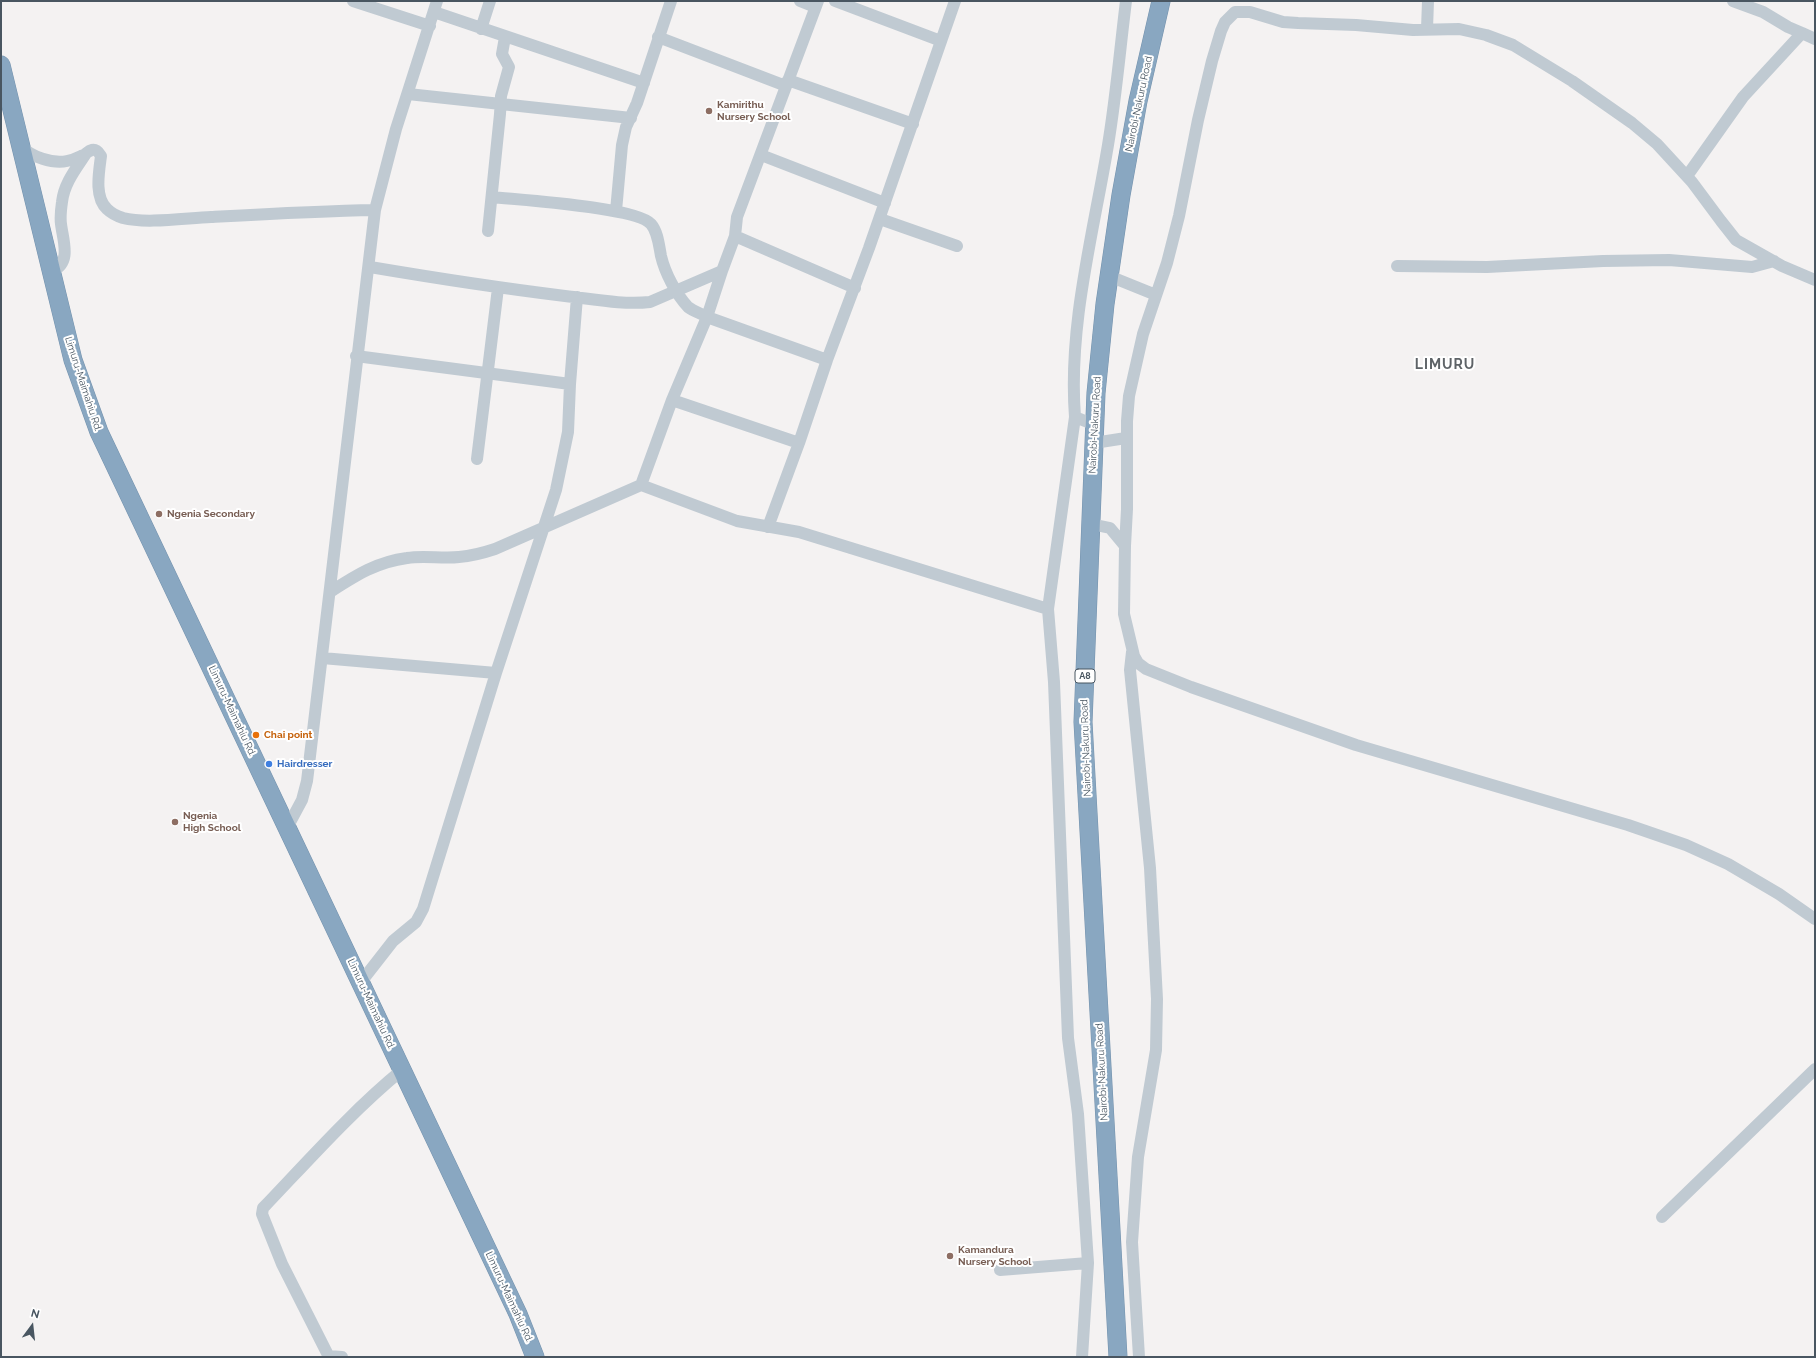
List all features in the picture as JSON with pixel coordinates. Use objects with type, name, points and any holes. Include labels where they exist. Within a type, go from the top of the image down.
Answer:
[{"type":"highway","name":"Nairobi-Nakuru Road","points":[[1118,1357],[1083,722],[1096,393],[1109,276],[1121,195],[1136,109],[1161,1]]},
{"type":"highway","name":"Limuru-Maimahiu Rd.","points":[[1,65],[74,360],[99,432],[523,1325],[535,1357]]},
{"type":"street","points":[[353,1],[430,26]]},
{"type":"street","points":[[481,29],[490,1]]},
{"type":"street","points":[[616,211],[622,145],[626,127],[631,118],[644,83],[671,1]]},
{"type":"street","points":[[641,485],[672,400],[707,317],[735,236],[737,217],[817,4],[800,1]]},
{"type":"street","points":[[835,1],[941,41]]},
{"type":"street","points":[[768,526],[799,443],[827,360],[880,219],[955,1]]},
{"type":"street","points":[[1082,1357],[1088,1263],[1078,1114],[1068,1038],[1055,690],[1048,609],[1075,418],[1074,377],[1078,327],[1087,258],[1108,144],[1126,1]]},
{"type":"street","points":[[1427,29],[1428,1]]},
{"type":"street","points":[[1733,1],[1763,12],[1815,39]]},
{"type":"street","points":[[287,828],[302,800],[307,781],[353,406],[356,356],[370,268],[375,210],[388,155],[436,7],[481,29],[644,83]]},
{"type":"street","points":[[1815,280],[1774,262],[1736,240],[1687,176],[1657,144],[1632,123],[1572,81],[1513,45],[1486,35],[1451,28],[1413,30],[1356,25],[1283,22],[1242,11],[1235,12],[1221,31],[1212,61],[1198,120],[1179,216],[1167,263],[1143,334],[1129,396],[1126,438],[1127,509],[1124,614],[1132,649],[1138,663],[1146,668],[1191,687],[1356,745],[1628,825],[1686,845],[1728,864],[1779,894],[1815,919]]},
{"type":"street","points":[[1687,176],[1743,97],[1802,33]]},
{"type":"street","points":[[488,231],[500,114],[499,102],[509,68],[502,54],[505,37]]},
{"type":"street","points":[[658,37],[787,83],[913,124]]},
{"type":"street","points":[[408,94],[499,102],[631,118]]},
{"type":"street","points":[[21,146],[33,155],[55,162],[66,162],[85,155]]},
{"type":"street","points":[[52,271],[62,264],[65,253],[60,222],[63,195],[70,176],[88,151],[98,151],[101,156],[99,179],[100,197],[105,208],[112,214],[123,218],[158,220],[375,210]]},
{"type":"street","points":[[761,155],[885,203]]},
{"type":"street","points":[[492,197],[616,211],[643,218],[651,224],[658,240],[668,274],[677,291],[689,307],[707,317],[827,360]]},
{"type":"street","points":[[880,219],[957,246]]},
{"type":"street","points":[[735,236],[855,288]]},
{"type":"street","points":[[1397,266],[1487,267],[1603,261],[1670,260],[1752,267],[1774,262]]},
{"type":"street","points":[[370,268],[498,288],[640,303],[650,302],[722,271]]},
{"type":"street","points":[[1109,276],[1156,294]]},
{"type":"street","points":[[477,459],[498,288]]},
{"type":"street","points":[[361,982],[393,941],[416,922],[423,909],[496,673],[545,527],[566,448],[577,297]]},
{"type":"street","points":[[356,356],[570,384]]},
{"type":"street","points":[[672,400],[799,443]]},
{"type":"street","points":[[1075,418],[1095,425]]},
{"type":"street","points":[[1094,443],[1126,438]]},
{"type":"street","points":[[330,592],[368,568],[387,562],[409,558],[458,558],[473,556],[495,550],[641,485],[723,517],[748,524],[799,532],[1048,609]]},
{"type":"street","points":[[1091,524],[1110,528],[1125,546]]},
{"type":"street","points":[[1132,649],[1130,670],[1150,868],[1157,999],[1156,1050],[1138,1157],[1132,1242],[1139,1357]]},
{"type":"street","points":[[322,658],[496,673]]},
{"type":"street","points":[[1662,1217],[1815,1069]]},
{"type":"street","points":[[342,1357],[328,1356],[282,1264],[262,1214],[263,1208],[383,1086],[402,1070]]},
{"type":"street","points":[[1112,1243],[1132,1242]]},
{"type":"street","points":[[1000,1270],[1088,1263]]},
{"type":"place","name":"Kamirithu Nursery School","points":[[709,111]]},
{"type":"place","name":"Ngenia Secondary","points":[[159,514]]},
{"type":"place","name":"Chai point","points":[[256,735]]},
{"type":"place","name":"Hairdresser","points":[[269,764]]},
{"type":"place","name":"Ngenia High School","points":[[175,822]]},
{"type":"place","name":"Kamandura Nursery School","points":[[950,1256]]},
{"type":"district","name":"LIMURU","points":[[1445,365]]}]
